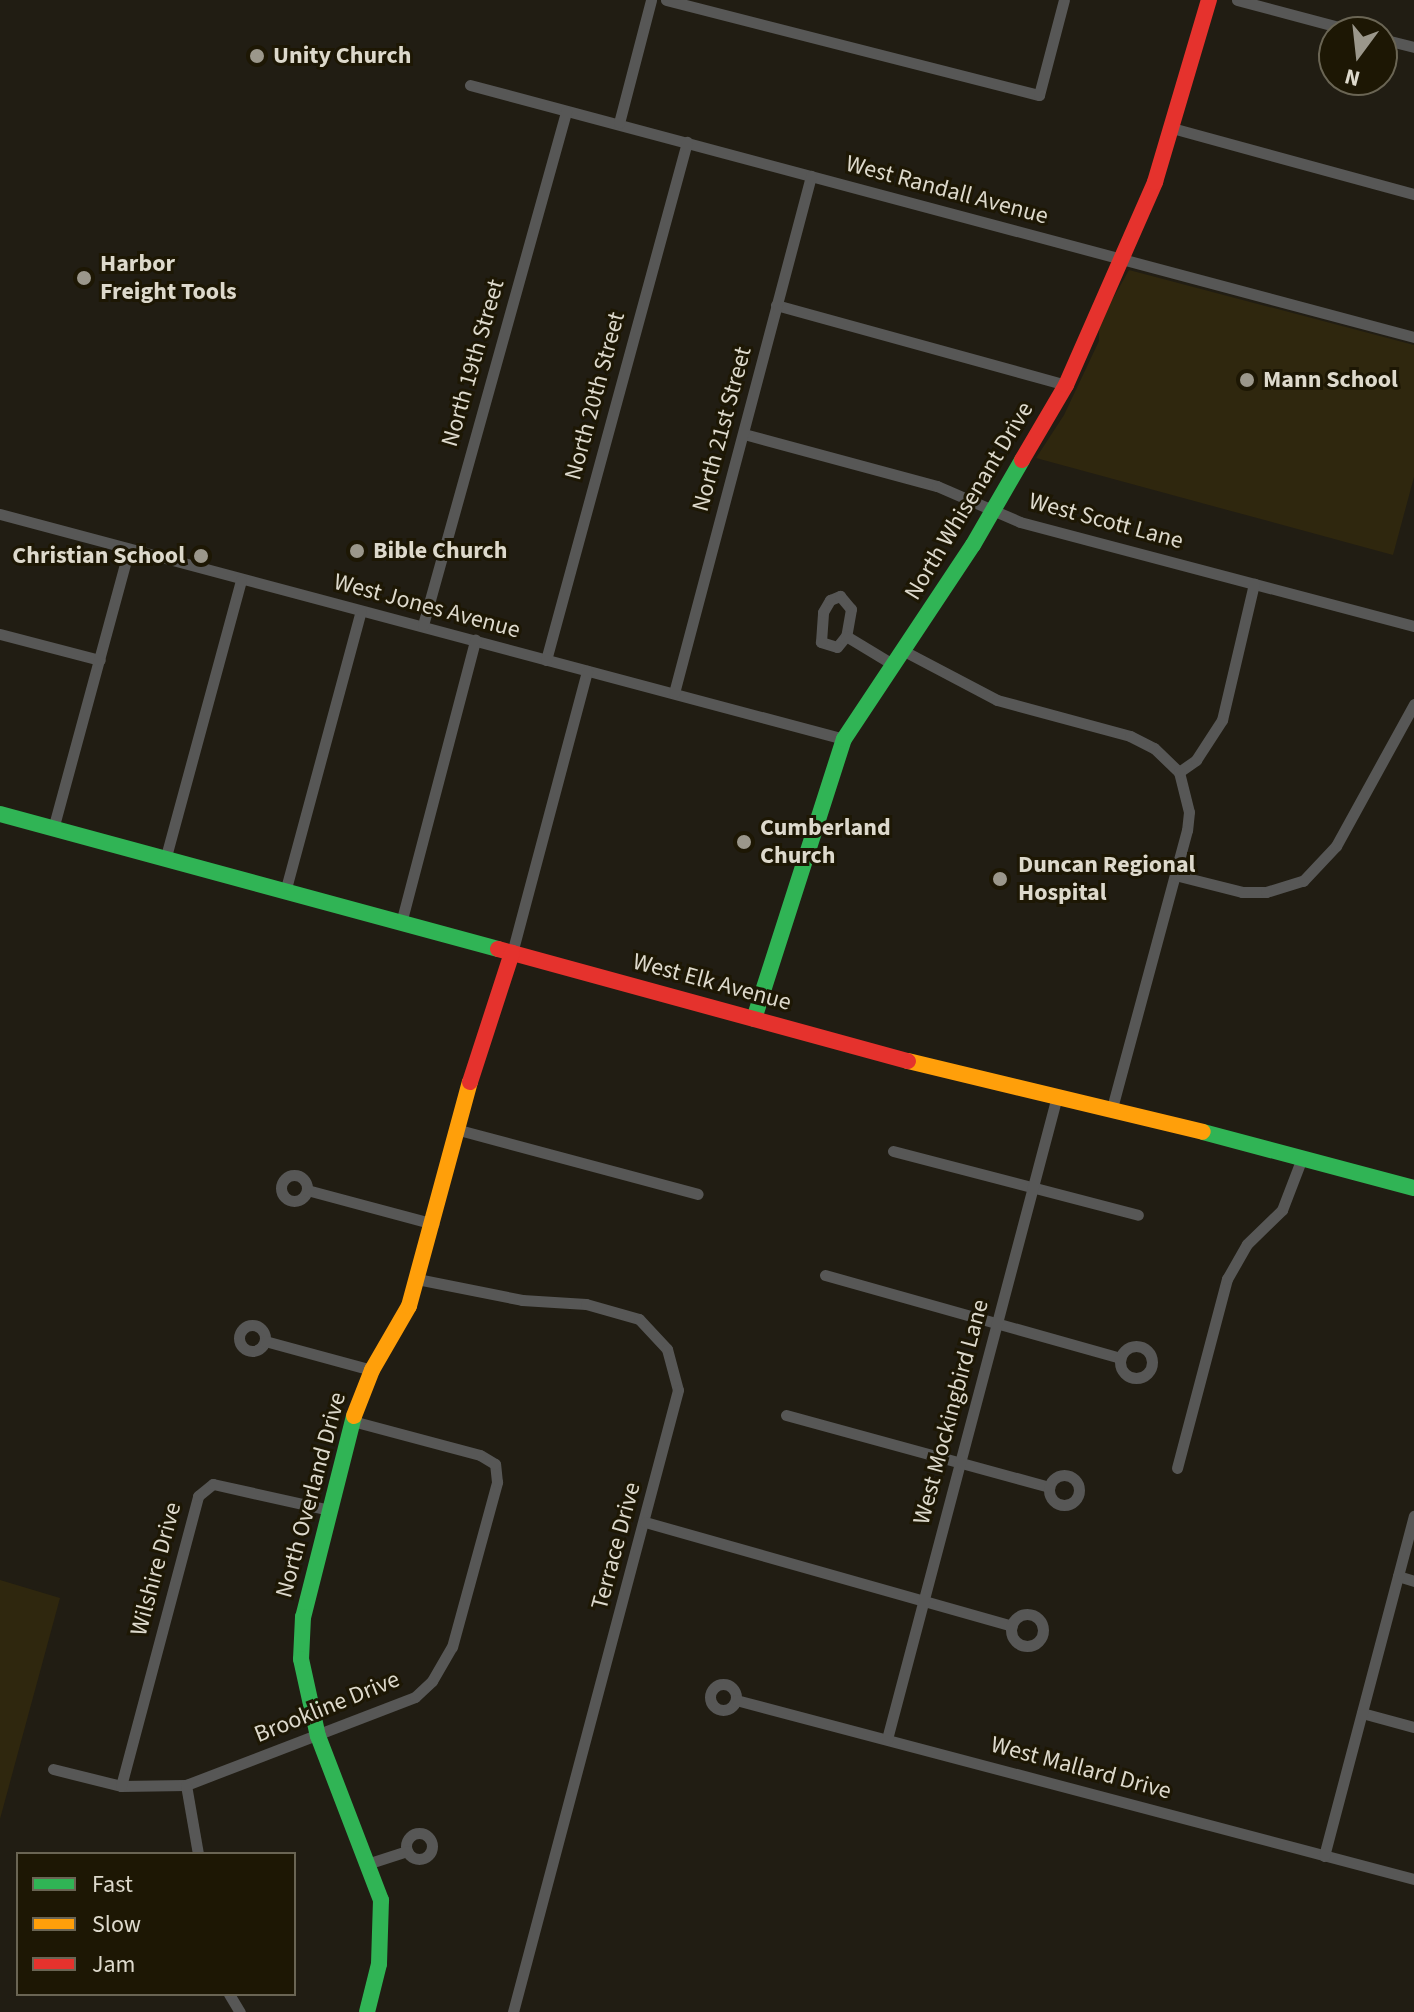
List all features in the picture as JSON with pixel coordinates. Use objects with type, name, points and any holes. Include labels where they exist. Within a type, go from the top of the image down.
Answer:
[{"type":"street","points":[[619,123],[651,0]]},
{"type":"street","points":[[666,0],[1039,95],[1064,0]]},
{"type":"street","name":"North Whisenant Drive","points":[[754,1019],[844,739],[993,511],[1066,385],[1124,260],[1172,128],[1209,0]]},
{"type":"street","points":[[1237,0],[1318,22]]},
{"type":"street","name":"West Randall Avenue","points":[[470,85],[1414,337]]},
{"type":"street","name":"North 19th Street","points":[[423,625],[566,112]]},
{"type":"street","points":[[1172,128],[1414,193]]},
{"type":"street","name":"North 20th Street","points":[[546,660],[687,142]]},
{"type":"street","name":"North 21st Street","points":[[674,693],[811,176]]},
{"type":"street","points":[[776,305],[1066,385]]},
{"type":"street","name":"West Scott Lane","points":[[744,434],[937,486],[993,511],[1414,626]]},
{"type":"street","name":"West Jones Avenue","points":[[0,514],[844,739]]},
{"type":"street","points":[[53,829],[129,549]]},
{"type":"street","points":[[165,860],[241,580]]},
{"type":"street","points":[[1179,772],[1196,760],[1222,720],[1254,584]]},
{"type":"street","points":[[285,892],[361,611]]},
{"type":"street","points":[[0,634],[100,660]]},
{"type":"street","points":[[846,636],[997,700],[1130,736],[1154,748],[1179,772],[1189,812],[1112,1108]]},
{"type":"street","points":[[401,923],[475,640]]},
{"type":"street","points":[[512,953],[587,671]]},
{"type":"street","points":[[1175,875],[1242,892],[1266,892],[1303,881],[1336,846],[1414,704]]},
{"type":"street","name":"West Elk Avenue","points":[[0,814],[754,1019],[1112,1108],[1414,1188]]},
{"type":"street","name":"North Overland Drive","points":[[367,2012],[383,1930],[370,1863],[318,1736],[301,1659],[303,1617],[352,1421],[372,1370],[400,1326],[417,1279],[485,1029],[512,953]]},
{"type":"street","name":"West Mockingbird Lane","points":[[887,1739],[1057,1096]]},
{"type":"street","points":[[459,1130],[698,1194]]},
{"type":"street","points":[[893,1151],[1138,1215]]},
{"type":"street","points":[[1177,1468],[1227,1279],[1247,1244],[1282,1210],[1302,1158]]},
{"type":"street","points":[[307,1190],[434,1224]]},
{"type":"street","points":[[825,1275],[1120,1358]]},
{"type":"street","name":"Terrace Drive","points":[[417,1279],[522,1300],[616,1310],[655,1332],[667,1349],[678,1390],[513,2012]]},
{"type":"street","points":[[265,1341],[372,1370]]},
{"type":"street","points":[[786,1415],[1049,1487]]},
{"type":"street","name":"Brookline Drive","points":[[53,1769],[121,1786],[186,1785],[415,1697],[432,1681],[452,1647],[497,1482],[495,1464],[480,1455],[352,1421]]},
{"type":"street","name":"Wilshire Drive","points":[[121,1786],[198,1496],[213,1484],[329,1510]]},
{"type":"street","points":[[1324,1856],[1414,1516]]},
{"type":"street","points":[[645,1522],[1012,1626]]},
{"type":"street","points":[[1398,1576],[1414,1581]]},
{"type":"street","name":"West Mallard Drive","points":[[736,1700],[1414,1879]]},
{"type":"street","points":[[1362,1713],[1414,1727]]},
{"type":"street","points":[[186,1785],[198,1852]]},
{"type":"street","points":[[370,1863],[407,1851]]},
{"type":"shaded area","name":"Mann School","points":[[1129,270],[1414,345],[1414,477],[1393,555],[1036,458],[1064,415],[1099,341],[1099,323]]},
{"type":"shaded area","points":[[0,1580],[60,1598],[0,1819]]},
{"type":"traffic: fast","points":[[754,1019],[844,739],[973,545],[1022,460]]},
{"type":"traffic: fast","points":[[0,814],[498,949]]},
{"type":"traffic: fast","points":[[1203,1132],[1414,1188]]},
{"type":"traffic: fast","points":[[354,1416],[303,1617],[301,1659],[318,1736],[381,1900],[379,1964],[367,2012]]},
{"type":"traffic: slow","points":[[908,1061],[1203,1132]]},
{"type":"traffic: slow","points":[[354,1416],[372,1370],[409,1306],[470,1082]]},
{"type":"traffic: jam","points":[[1022,460],[1066,385],[1155,182],[1209,0]]},
{"type":"traffic: jam","points":[[498,949],[908,1061]]},
{"type":"traffic: jam","points":[[470,1082],[512,953]]},
{"type":"place","name":"Unity Church","points":[[257,56]]},
{"type":"place","name":"Harbor Freight Tools","points":[[84,278]]},
{"type":"place","name":"Mann School","points":[[1247,380]]},
{"type":"place","name":"Bible Church","points":[[357,551]]},
{"type":"place","name":"Christian School","points":[[201,556]]},
{"type":"place","name":"Cumberland Church","points":[[744,842]]},
{"type":"place","name":"Duncan Regional Hospital","points":[[1000,879]]}]
